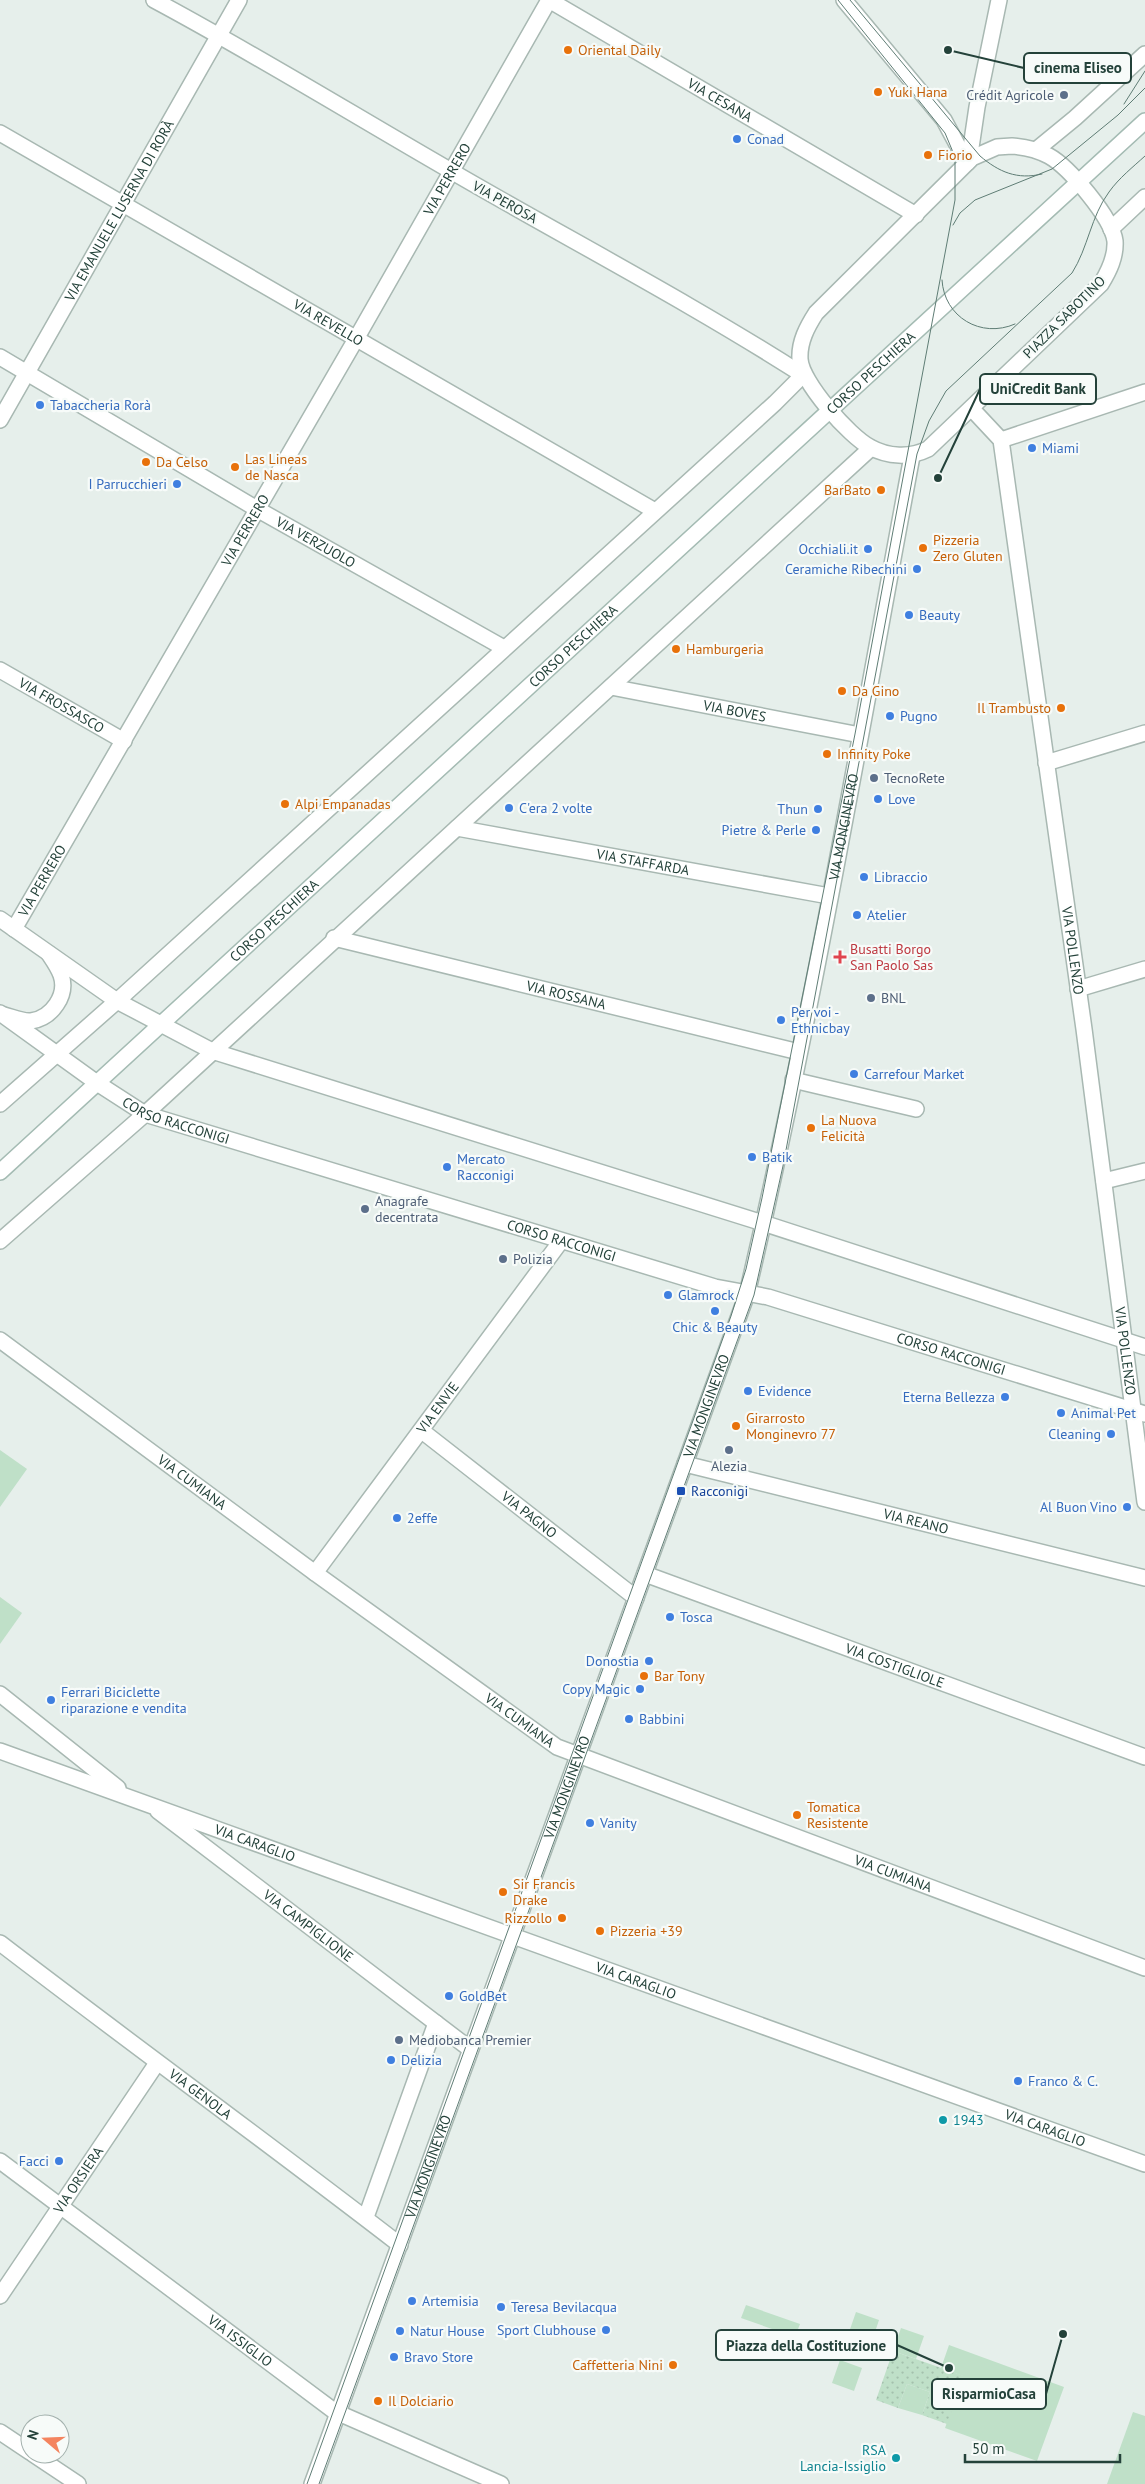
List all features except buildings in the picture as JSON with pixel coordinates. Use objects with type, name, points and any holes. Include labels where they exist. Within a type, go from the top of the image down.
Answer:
[{"type":"street","name":"VIA PEROSA","points":[[154,0],[219,35],[451,172],[738,333],[803,375]]},
{"type":"street","name":"VIA EMANUELE LUSERNA DI RORÀ","points":[[0,420],[239,0]]},
{"type":"street","name":"VIA PERRERO","points":[[14,929],[356,340],[549,0]]},
{"type":"street","name":"VIA CESANA","points":[[549,0],[916,215]]},
{"type":"street","points":[[844,0],[944,120],[968,162]]},
{"type":"street","points":[[968,162],[998,0]]},
{"type":"street","points":[[1036,150],[1075,118],[1145,54]]},
{"type":"street","name":"CORSO PESCHIERA","points":[[0,1172],[830,410],[936,315],[1076,182],[1145,121]]},
{"type":"street","name":"VIA REVELLO","points":[[0,133],[655,511]]},
{"type":"street","name":"PIAZZA SABOTINO","points":[[803,375],[800,349],[803,337],[816,313],[968,162],[978,154],[996,147],[1012,146],[1036,150],[1060,164],[1105,217],[1111,229],[1115,240],[1110,270],[1101,284],[933,446],[912,456]]},
{"type":"street","points":[[1111,229],[1145,197]]},
{"type":"street","name":"VIA VERZUOLO","points":[[0,357],[257,509],[504,648]]},
{"type":"street","points":[[0,1104],[117,1001],[775,403],[803,375],[830,410],[860,441],[870,448],[893,454],[912,456]]},
{"type":"street","points":[[972,409],[1001,440],[1145,392]]},
{"type":"street","name":"VIA POLLENZO","points":[[1001,440],[1078,989],[1123,1340],[1139,1412],[1145,1502]]},
{"type":"street","points":[[0,1241],[144,1114],[870,448]]},
{"type":"street","name":"VIA MONGINEVRO","points":[[312,2484],[746,1294],[793,1080],[912,456]]},
{"type":"street","name":"VIA FROSSASCO","points":[[0,670],[124,741]]},
{"type":"street","name":"VIA BOVES","points":[[611,687],[860,735]]},
{"type":"street","points":[[1046,763],[1145,733]]},
{"type":"street","name":"VIA STAFFARDA","points":[[457,828],[829,896]]},
{"type":"street","name":"CORSO RACCONIGI","points":[[0,919],[117,1001],[160,1026],[212,1051],[763,1223],[1145,1347]]},
{"type":"street","name":"VIA ROSSANA","points":[[334,938],[798,1052]]},
{"type":"street","name":"CORSO RACCONIGI","points":[[2,1014],[30,1021],[46,1016],[56,1006],[62,992],[61,975],[49,954]]},
{"type":"street","points":[[1078,989],[1145,969]]},
{"type":"street","name":"CORSO RACCONIGI","points":[[2,1014],[97,1084],[144,1114],[716,1287],[781,1301],[1139,1412]]},
{"type":"street","points":[[793,1080],[916,1109]]},
{"type":"street","points":[[1104,1181],[1145,1171]]},
{"type":"street","name":"VIA ENVIE","points":[[315,1574],[561,1241]]},
{"type":"street","name":"VIA CUMIANA","points":[[0,1340],[315,1574],[557,1747],[1145,1968]]},
{"type":"street","name":"VIA PAGNO","points":[[422,1431],[636,1598]]},
{"type":"street","name":"VIA REANO","points":[[685,1464],[1145,1578]]},
{"type":"street","name":"VIA COSTIGLIOLE","points":[[645,1574],[1145,1758]]},
{"type":"street","name":"VIA CARAGLIO","points":[[0,1694],[127,1795]]},
{"type":"street","name":"VIA CARAGLIO","points":[[3,1756],[127,1795],[511,1937],[1145,2164]]},
{"type":"street","name":"VIA CAMPIGLIONE","points":[[144,1802],[470,2050]]},
{"type":"street","name":"VIA GENOLA","points":[[0,1943],[157,2063],[366,2217],[400,2245]]},
{"type":"street","points":[[366,2217],[436,2023]]},
{"type":"street","name":"VIA ORSIERA","points":[[0,2296],[157,2063]]},
{"type":"street","name":"VIA ISSIGLIO","points":[[0,2161],[338,2413],[501,2484]]},
{"type":"street","points":[[0,2432],[20,2446]]},
{"type":"street","points":[[48,2464],[78,2484]]},
{"type":"green space","points":[[0,1450],[27,1469],[0,1507]]},
{"type":"green space","points":[[0,1597],[22,1613],[0,1644]]},
{"type":"green space","points":[[746,2305],[800,2324],[795,2337],[741,2318]]},
{"type":"green space","points":[[856,2312],[879,2320],[871,2344],[848,2335]]},
{"type":"green space","points":[[901,2328],[924,2336],[916,2359],[893,2351]]},
{"type":"green space","points":[[949,2345],[1064,2387],[1037,2461],[945,2428],[963,2376],[941,2368]]},
{"type":"green space","points":[[893,2351],[964,2376],[947,2424],[922,2415],[930,2392],[907,2384],[898,2408],[876,2400]]},
{"type":"green space","points":[[840,2360],[862,2368],[854,2391],[832,2383]]},
{"type":"green space","points":[[907,2384],[930,2392],[922,2415],[898,2408]]},
{"type":"green space","points":[[1133,2412],[1145,2416],[1145,2484],[1107,2484]]},
{"type":"tram line","points":[[307,2484],[731,1316],[746,1269],[762,1198],[855,734],[955,200],[955,157],[945,133],[838,0]]},
{"type":"tram line","points":[[850,0],[980,156],[994,166],[1009,173],[1024,176],[1042,174]]},
{"type":"tram line","points":[[1124,104],[1145,71]]},
{"type":"tram line","points":[[953,225],[960,213],[975,200],[1052,169],[1118,115],[1145,88]]},
{"type":"tram line","points":[[319,2484],[754,1295],[783,1166],[917,454],[929,421],[946,391],[1072,273],[1103,201],[1117,182],[1145,156]]},
{"type":"tram line","points":[[942,280],[944,293],[949,305],[966,322],[990,329],[1015,324]]},
{"type":"place","name":"Oriental Daily","points":[[568,50]]},
{"type":"place","name":"cinema Eliseo","points":[[948,50]]},
{"type":"place","name":"Yuki Hana","points":[[878,92]]},
{"type":"place","name":"Crédit Agricole","points":[[1064,95]]},
{"type":"place","name":"Conad","points":[[737,139]]},
{"type":"place","name":"Fiorio","points":[[928,155]]},
{"type":"place","name":"Tabaccheria Rorà","points":[[40,405]]},
{"type":"place","name":"Miami","points":[[1032,448]]},
{"type":"place","name":"Da Celso","points":[[146,462]]},
{"type":"place","name":"Las Lineas de Nasca","points":[[235,467]]},
{"type":"place","name":"UniCredit Bank","points":[[938,478]]},
{"type":"place","name":"I Parrucchieri","points":[[177,484]]},
{"type":"place","name":"BarBato","points":[[881,490]]},
{"type":"place","name":"Pizzeria Zero Gluten","points":[[923,548]]},
{"type":"place","name":"Occhiali.it","points":[[868,549]]},
{"type":"place","name":"Ceramiche Ribechini","points":[[917,569]]},
{"type":"place","name":"Beauty","points":[[909,615]]},
{"type":"place","name":"Hamburgeria","points":[[676,649]]},
{"type":"place","name":"Da Gino","points":[[842,691]]},
{"type":"place","name":"Il Trambusto","points":[[1061,708]]},
{"type":"place","name":"Pugno","points":[[890,716]]},
{"type":"place","name":"Infinity Poke","points":[[827,754]]},
{"type":"place","name":"TecnoRete","points":[[874,778]]},
{"type":"place","name":"Love","points":[[878,799]]},
{"type":"place","name":"Alpi Empanadas","points":[[285,804]]},
{"type":"place","name":"C'era 2 volte","points":[[509,808]]},
{"type":"place","name":"Thun","points":[[818,809]]},
{"type":"place","name":"Pietre & Perle","points":[[816,830]]},
{"type":"place","name":"Libraccio","points":[[864,877]]},
{"type":"place","name":"Atelier","points":[[857,915]]},
{"type":"place","name":"Busatti Borgo San Paolo Sas","points":[[840,957]]},
{"type":"place","name":"BNL","points":[[871,998]]},
{"type":"place","name":"Per voi - Ethnicbay","points":[[781,1020]]},
{"type":"place","name":"Carrefour Market","points":[[854,1074]]},
{"type":"place","name":"La Nuova Felicità","points":[[811,1128]]},
{"type":"place","name":"Batik","points":[[752,1157]]},
{"type":"place","name":"Mercato Racconigi","points":[[447,1167]]},
{"type":"place","name":"Anagrafe decentrata","points":[[365,1209]]},
{"type":"place","name":"Polizia","points":[[503,1259]]},
{"type":"place","name":"Glamrock","points":[[668,1295]]},
{"type":"place","name":"Chic & Beauty","points":[[715,1311]]},
{"type":"place","name":"Evidence","points":[[748,1391]]},
{"type":"place","name":"Eterna Bellezza","points":[[1005,1397]]},
{"type":"place","name":"Animal Pet","points":[[1061,1413]]},
{"type":"place","name":"Girarrosto Monginevro 77","points":[[736,1426]]},
{"type":"place","name":"Cleaning","points":[[1111,1434]]},
{"type":"place","name":"Alezia","points":[[729,1450]]},
{"type":"place","name":"Racconigi","points":[[681,1491]]},
{"type":"place","name":"Al Buon Vino","points":[[1127,1507]]},
{"type":"place","name":"2effe","points":[[397,1518]]},
{"type":"place","name":"Tosca","points":[[670,1617]]},
{"type":"place","name":"Donostia","points":[[649,1661]]},
{"type":"place","name":"Bar Tony","points":[[644,1676]]},
{"type":"place","name":"Copy Magic","points":[[640,1689]]},
{"type":"place","name":"Ferrari Biciclette riparazione e vendita","points":[[51,1700]]},
{"type":"place","name":"Babbini","points":[[629,1719]]},
{"type":"place","name":"Tomatica Resistente","points":[[797,1815]]},
{"type":"place","name":"Vanity","points":[[590,1823]]},
{"type":"place","name":"Sir Francis Drake","points":[[503,1892]]},
{"type":"place","name":"Rizzollo","points":[[562,1918]]},
{"type":"place","name":"Pizzeria +39","points":[[600,1931]]},
{"type":"place","name":"GoldBet","points":[[449,1996]]},
{"type":"place","name":"Mediobanca Premier","points":[[399,2040]]},
{"type":"place","name":"Delizia","points":[[391,2060]]},
{"type":"place","name":"Franco & C.","points":[[1018,2081]]},
{"type":"place","name":"1943","points":[[943,2120]]},
{"type":"place","name":"Facci","points":[[59,2161]]},
{"type":"place","name":"Artemisia","points":[[412,2301]]},
{"type":"place","name":"Teresa Bevilacqua","points":[[501,2307]]},
{"type":"place","name":"Sport Clubhouse","points":[[606,2330]]},
{"type":"place","name":"Natur House","points":[[400,2331]]},
{"type":"place","name":"RisparmioCasa","points":[[1063,2334]]},
{"type":"place","name":"Bravo Store","points":[[394,2357]]},
{"type":"place","name":"Caffetteria Nini","points":[[673,2365]]},
{"type":"place","name":"Piazza della Costituzione","points":[[949,2368]]},
{"type":"place","name":"Il Dolciario","points":[[378,2401]]},
{"type":"place","name":"RSA Lancia-Issiglio","points":[[896,2458]]}]
